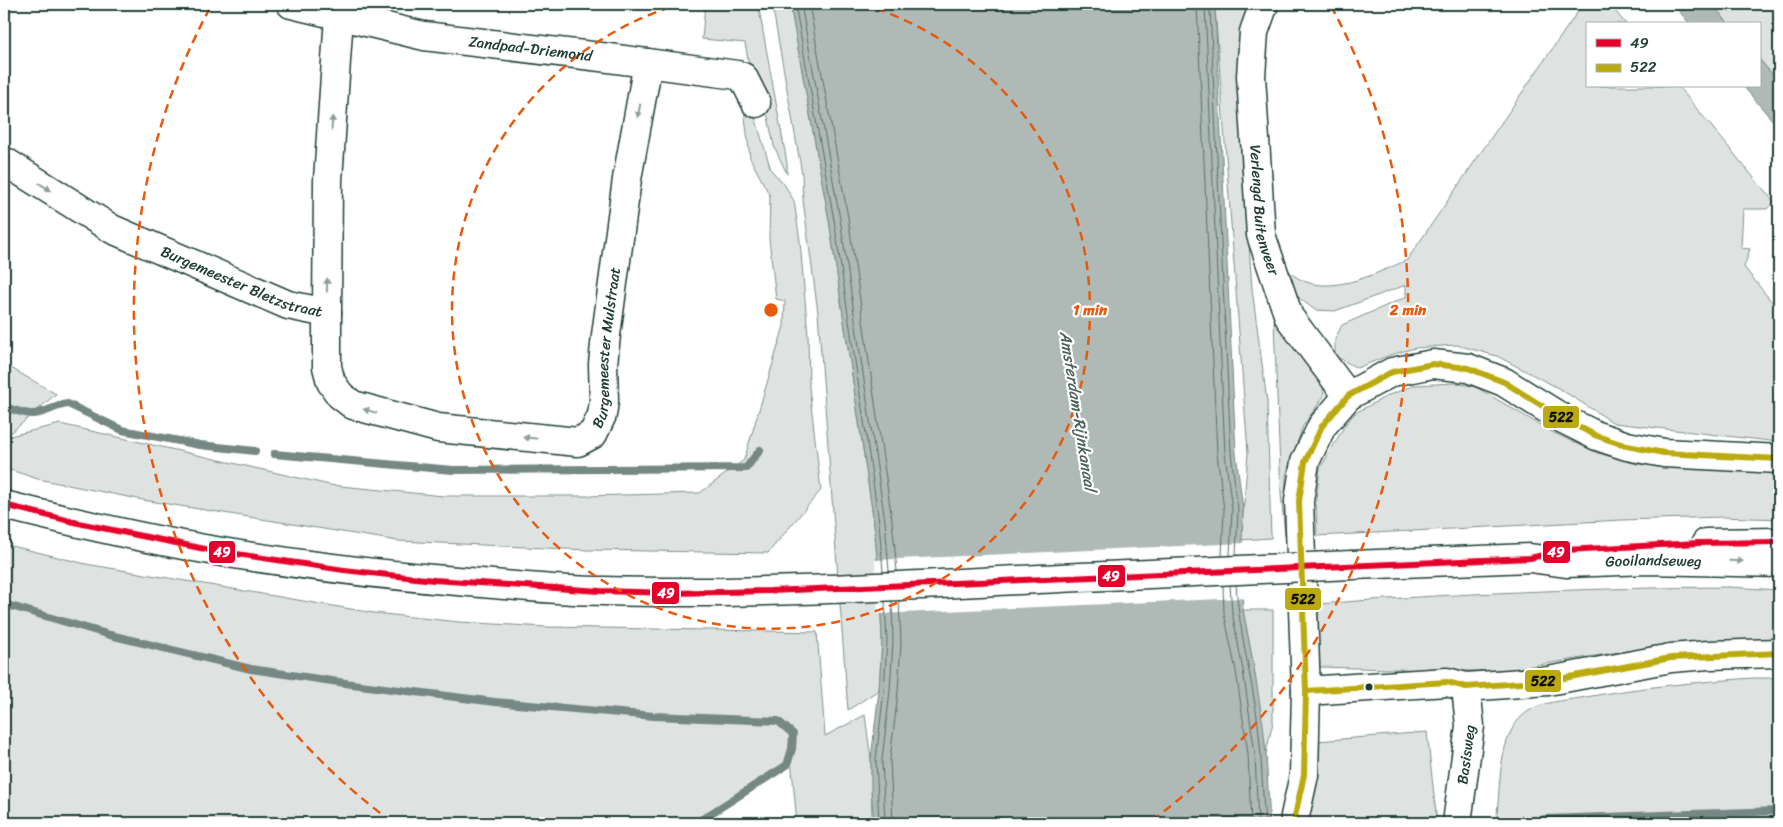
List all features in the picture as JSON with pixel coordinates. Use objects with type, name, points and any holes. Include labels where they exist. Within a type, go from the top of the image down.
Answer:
[{"type":"street","name":"Zandpad-Driemond","points":[[291,4],[424,36],[728,73],[743,77],[756,103]]},
{"type":"street","name":"Verlengd Buitenveer","points":[[1264,4],[1254,32],[1251,76],[1261,236],[1289,317],[1348,396]]},
{"type":"street","name":"Burgemeester Bletzstraat","points":[[4,161],[112,229],[288,305],[326,313],[328,180],[339,16]]},
{"type":"street","name":"Burgemeester Mulstraat","points":[[326,313],[327,367],[329,374],[340,396],[353,405],[438,428],[578,442],[593,434],[602,415],[603,364],[606,335],[627,179],[648,63]]},
{"type":"street","points":[[1295,823],[1304,774],[1306,691],[1299,501],[1305,462],[1322,426],[1348,396],[1392,372],[1433,364],[1468,368],[1504,382],[1565,420],[1597,436],[1628,446],[1664,453],[1779,459]]},
{"type":"street","name":"Gooilandseweg","points":[[4,505],[83,524],[210,550],[398,576],[443,581],[600,591],[673,593],[1530,558],[1574,549],[1690,543],[1779,542]]},
{"type":"street","name":"Gooilandseweg","points":[[1530,558],[1566,564],[1648,560],[1779,563]]},
{"type":"street","points":[[1306,691],[1447,682],[1466,687],[1548,681],[1671,658],[1779,653]]},
{"type":"street","name":"Basisweg","points":[[1458,823],[1470,726],[1466,687]]},
{"type":"shaded area","points":[[705,4],[758,4],[787,163],[787,174],[774,146],[768,117],[752,81],[745,43],[702,39]]},
{"type":"shaded area","points":[[772,4],[790,4],[829,220],[874,523],[882,641],[879,690],[848,710],[818,313],[803,200],[802,174]]},
{"type":"shaded area","points":[[1217,4],[1247,4],[1241,40],[1243,155],[1252,289],[1267,401],[1271,538],[1241,540],[1248,453],[1215,8]]},
{"type":"shaded area","points":[[1583,4],[1609,4],[1624,22],[1586,22],[1586,88],[1680,88],[1774,202],[1767,209],[1743,209],[1741,248],[1750,249],[1744,267],[1779,311],[1779,442],[1614,423],[1560,389],[1497,356],[1457,345],[1415,348],[1390,355],[1357,368],[1335,356],[1335,339],[1342,325],[1406,297],[1406,285],[1335,311],[1315,310],[1290,291],[1280,259],[1292,274],[1305,281],[1319,285],[1350,282],[1407,260]]},
{"type":"shaded area","points":[[1712,4],[1779,4],[1779,82],[1760,60],[1760,22],[1727,22]]},
{"type":"shaded area","points":[[750,100],[771,170],[784,184],[794,201],[800,241],[808,335],[809,387],[821,490],[768,553],[587,550],[398,541],[143,500],[38,479],[4,468],[4,364],[56,394],[6,437],[60,424],[330,485],[444,496],[586,496],[700,493],[744,460],[784,326],[785,301],[776,299],[769,239],[770,196],[750,158],[744,109]]},
{"type":"shaded area","points":[[1274,322],[1322,379],[1324,396],[1303,426],[1286,475],[1285,536],[1281,493]]},
{"type":"shaded area","points":[[1456,383],[1476,387],[1552,432],[1598,453],[1637,464],[1779,473],[1779,519],[1723,517],[1622,520],[1317,536],[1316,499],[1320,469],[1345,425],[1355,413],[1389,395],[1415,385]]},
{"type":"shaded area","points":[[4,544],[86,564],[374,613],[459,622],[547,627],[817,632],[825,736],[865,715],[871,759],[872,823],[797,823],[791,759],[693,823],[4,823]]},
{"type":"shaded area","points":[[1730,587],[1779,590],[1779,639],[1687,643],[1507,670],[1469,671],[1318,667],[1318,604],[1524,592]]},
{"type":"shaded area","points":[[1243,610],[1273,610],[1273,722],[1266,753],[1254,668]]},
{"type":"shaded area","points":[[1753,678],[1779,678],[1779,823],[1496,823],[1500,773],[1505,748],[1516,723],[1531,710],[1553,702],[1627,690]]},
{"type":"shaded area","points":[[1427,732],[1437,823],[1310,823],[1308,780],[1317,741]]},
{"type":"water","name":"Amsterdam-Rijnkanaal","points":[[790,4],[1217,4],[1215,9],[1236,453],[1243,510],[1241,576],[1243,610],[1263,724],[1270,823],[874,823],[871,759],[879,690],[882,641],[874,523],[829,220]]},
{"type":"water","points":[[1673,4],[1712,4],[1727,22],[1688,22]]},
{"type":"water","points":[[1760,60],[1779,82],[1779,128],[1745,88],[1760,88]]},
{"type":"pier","points":[[1244,543],[1244,598],[878,614],[875,560]]},
{"type":"waterway","points":[[4,407],[32,414],[68,404],[122,430],[200,445],[255,451]]},
{"type":"waterway","points":[[274,454],[453,470],[746,468],[760,450]]},
{"type":"waterway","points":[[4,604],[110,635],[251,669],[495,702],[654,716],[778,721],[793,734],[792,749],[787,765],[696,823]]},
{"type":"waterway","points":[[1534,823],[1545,819],[1779,811]]},
{"type":"transit line","name":"522","points":[[1295,823],[1304,775],[1306,691],[1299,501],[1305,462],[1322,426],[1348,396],[1392,372],[1433,364],[1468,368],[1504,382],[1565,420],[1597,436],[1627,446],[1664,453],[1779,459]]},
{"type":"transit line","name":"49","points":[[4,505],[83,524],[210,550],[344,570],[434,580],[600,591],[673,593],[770,591],[1530,558],[1565,550],[1699,543],[1779,542]]},
{"type":"transit line","name":"522","points":[[1306,691],[1447,682],[1466,687],[1548,681],[1671,658],[1779,653]]}]
